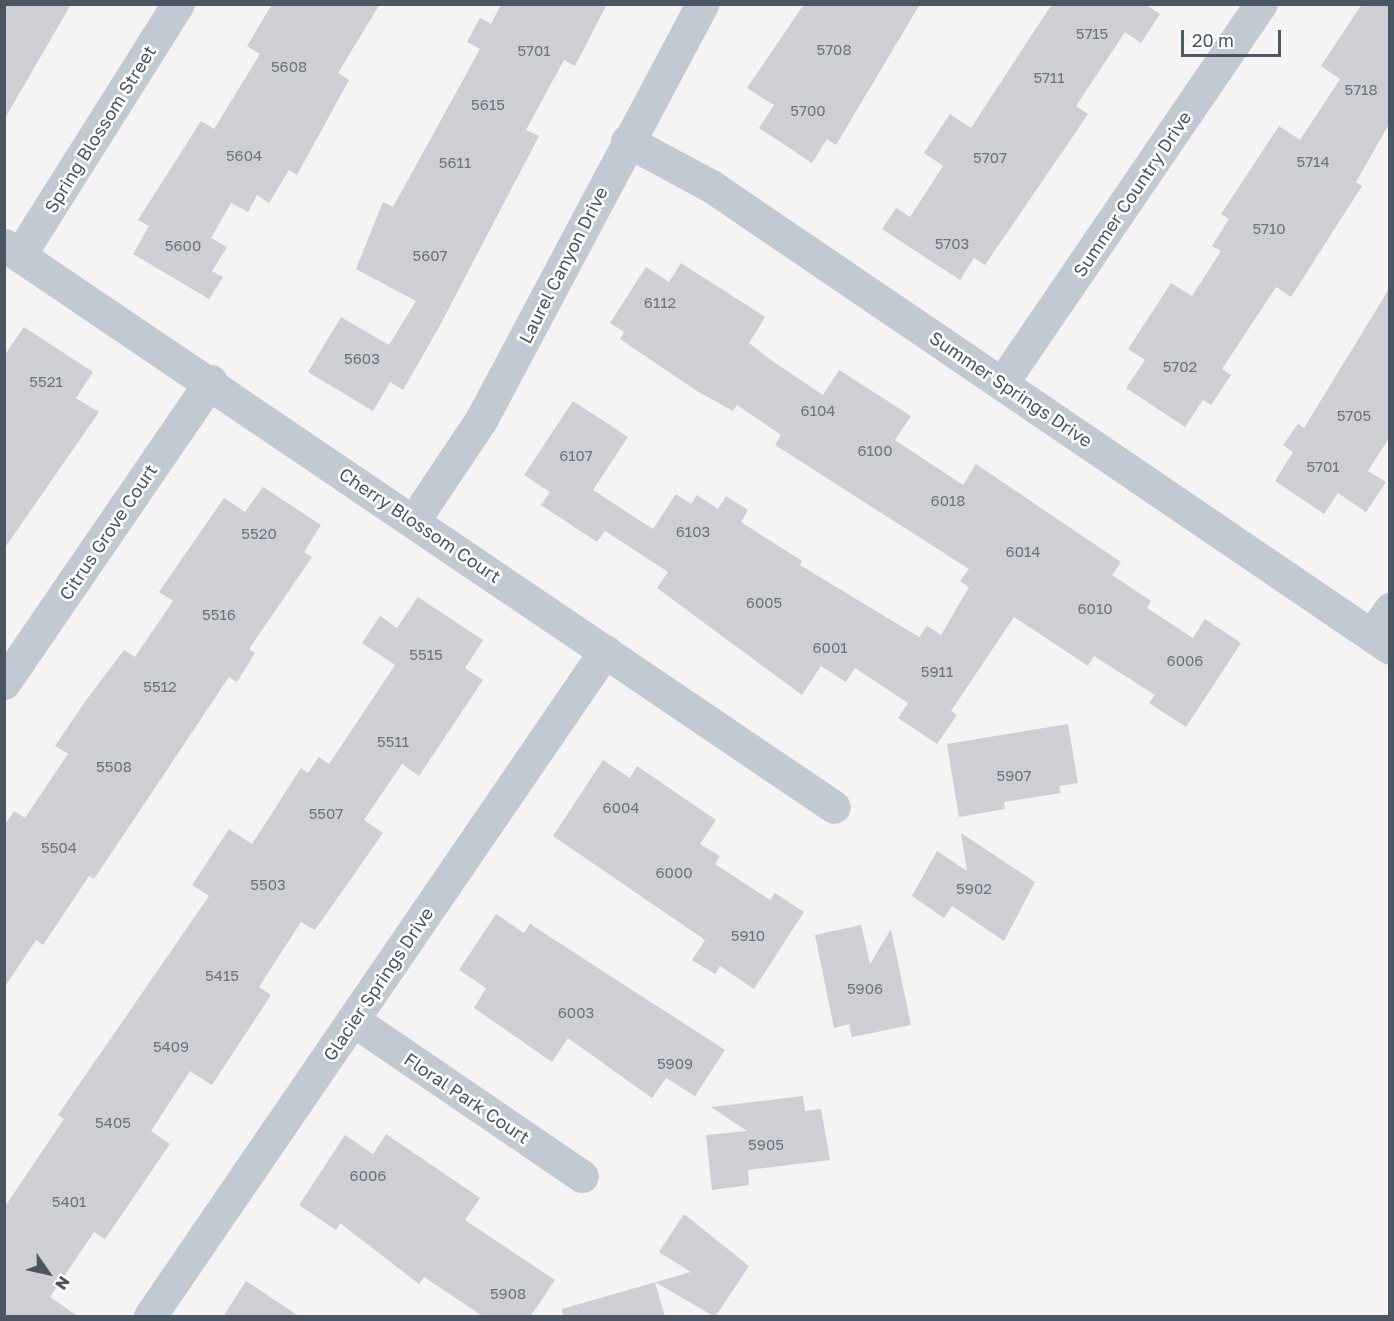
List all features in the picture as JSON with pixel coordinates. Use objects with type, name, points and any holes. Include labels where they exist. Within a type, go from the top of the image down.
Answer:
[{"type":"street","name":"Spring Blossom Street","points":[[13,249],[178,4]]},
{"type":"street","name":"Laurel Canyon Drive","points":[[414,520],[480,420],[702,4]]},
{"type":"street","name":"Summer Country Drive","points":[[1002,383],[1261,4]]},
{"type":"street","name":"Summer Springs Drive","points":[[627,141],[711,186],[1002,383],[1384,631]]},
{"type":"street","name":"Cherry Blossom Court","points":[[13,249],[211,381],[834,807]]},
{"type":"street","name":"Citrus Grove Court","points":[[4,683],[211,381]]},
{"type":"street","name":"Glacier Springs Drive","points":[[150,1317],[605,651]]},
{"type":"street","name":"Floral Park Court","points":[[353,1020],[582,1176]]},
{"type":"building","points":[[4,4],[71,4],[4,120]]},
{"type":"building","points":[[272,4],[380,4],[338,73],[349,80],[297,175],[289,170],[269,203],[257,195],[248,212],[231,203],[211,238],[227,247],[212,271],[223,277],[209,299],[133,254],[149,226],[138,220],[201,121],[214,129],[260,54],[247,46]]},
{"type":"building","points":[[501,4],[607,4],[575,66],[564,60],[526,130],[539,136],[438,329],[403,390],[390,382],[373,411],[308,372],[341,317],[389,345],[416,301],[356,269],[383,202],[393,207],[480,49],[467,42],[480,18],[491,24]]},
{"type":"building","points":[[804,4],[920,4],[836,145],[827,139],[812,163],[759,128],[774,105],[747,88]]},
{"type":"building","points":[[1052,4],[1145,4],[1160,14],[1141,43],[1125,32],[1076,106],[1088,114],[985,265],[974,258],[960,280],[882,229],[896,208],[910,217],[943,166],[924,153],[950,114],[971,128]]},
{"type":"building","points":[[1362,4],[1389,4],[1389,124],[1356,182],[1362,186],[1291,297],[1276,287],[1222,369],[1231,375],[1211,405],[1203,400],[1185,427],[1126,388],[1145,360],[1128,349],[1171,283],[1192,296],[1221,251],[1212,246],[1229,219],[1221,214],[1279,126],[1300,140],[1340,79],[1321,66]]},
{"type":"building","points":[[681,263],[765,317],[749,343],[768,358],[823,395],[839,370],[911,416],[895,440],[963,485],[976,464],[1121,562],[1112,575],[1151,601],[1147,608],[1193,638],[1205,619],[1241,643],[1186,727],[1149,703],[1155,695],[1094,656],[1088,666],[1014,617],[951,711],[957,715],[937,744],[898,718],[908,703],[855,668],[846,682],[821,666],[802,695],[657,588],[668,572],[605,531],[597,542],[541,505],[550,492],[524,475],[573,401],[628,437],[593,490],[653,529],[676,494],[691,504],[697,495],[718,509],[726,496],[748,510],[741,522],[802,561],[800,565],[919,637],[927,626],[941,635],[969,587],[960,581],[969,569],[775,445],[781,435],[737,405],[733,411],[697,391],[620,339],[624,332],[610,323],[646,267],[669,282]]},
{"type":"building","points":[[1389,289],[1389,438],[1368,471],[1386,482],[1366,512],[1338,493],[1324,514],[1275,481],[1293,452],[1283,445],[1298,424],[1304,428]]},
{"type":"building","points":[[24,327],[93,372],[76,398],[99,412],[4,549],[4,356]]},
{"type":"building","points":[[263,487],[321,525],[304,552],[312,557],[249,649],[255,653],[237,682],[229,677],[94,879],[89,876],[43,945],[36,940],[4,988],[4,826],[14,811],[25,818],[68,754],[55,746],[84,703],[124,650],[135,657],[173,601],[159,592],[224,498],[245,512]]},
{"type":"building","points":[[418,597],[483,640],[465,668],[483,680],[419,776],[402,764],[364,820],[383,833],[315,930],[301,922],[259,987],[271,995],[212,1085],[190,1071],[151,1131],[170,1144],[105,1239],[94,1232],[50,1297],[79,1317],[4,1317],[4,1208],[64,1119],[58,1115],[209,896],[192,885],[229,829],[252,844],[301,768],[308,773],[319,757],[329,764],[395,665],[362,643],[380,616],[397,628]]},
{"type":"building","points":[[1068,724],[1078,783],[1059,786],[1061,793],[1004,802],[1005,809],[959,817],[947,744]]},
{"type":"building","points":[[603,760],[630,778],[637,766],[716,820],[700,844],[720,856],[715,864],[770,900],[775,893],[804,912],[754,989],[720,966],[715,974],[692,960],[705,940],[553,836]]},
{"type":"building","points":[[961,833],[1035,882],[1004,941],[952,906],[944,918],[912,896],[937,851],[967,871]]},
{"type":"building","points":[[496,914],[524,933],[530,924],[725,1050],[695,1096],[666,1078],[652,1098],[568,1038],[552,1062],[474,1008],[486,988],[459,970]]},
{"type":"building","points":[[861,925],[870,964],[891,929],[911,1025],[852,1037],[849,1024],[834,1028],[815,935]]},
{"type":"building","points":[[803,1096],[805,1111],[821,1109],[830,1160],[748,1170],[749,1185],[712,1190],[706,1135],[747,1131],[711,1107]]},
{"type":"building","points":[[386,1134],[480,1198],[465,1220],[555,1280],[530,1317],[484,1317],[424,1277],[419,1284],[340,1223],[336,1230],[299,1205],[345,1135],[373,1154]]},
{"type":"building","points":[[684,1214],[749,1266],[715,1317],[655,1282],[691,1272],[659,1252]]},
{"type":"building","points":[[246,1281],[300,1317],[223,1317]]},
{"type":"building","points":[[655,1282],[665,1317],[563,1317],[562,1309]]}]
